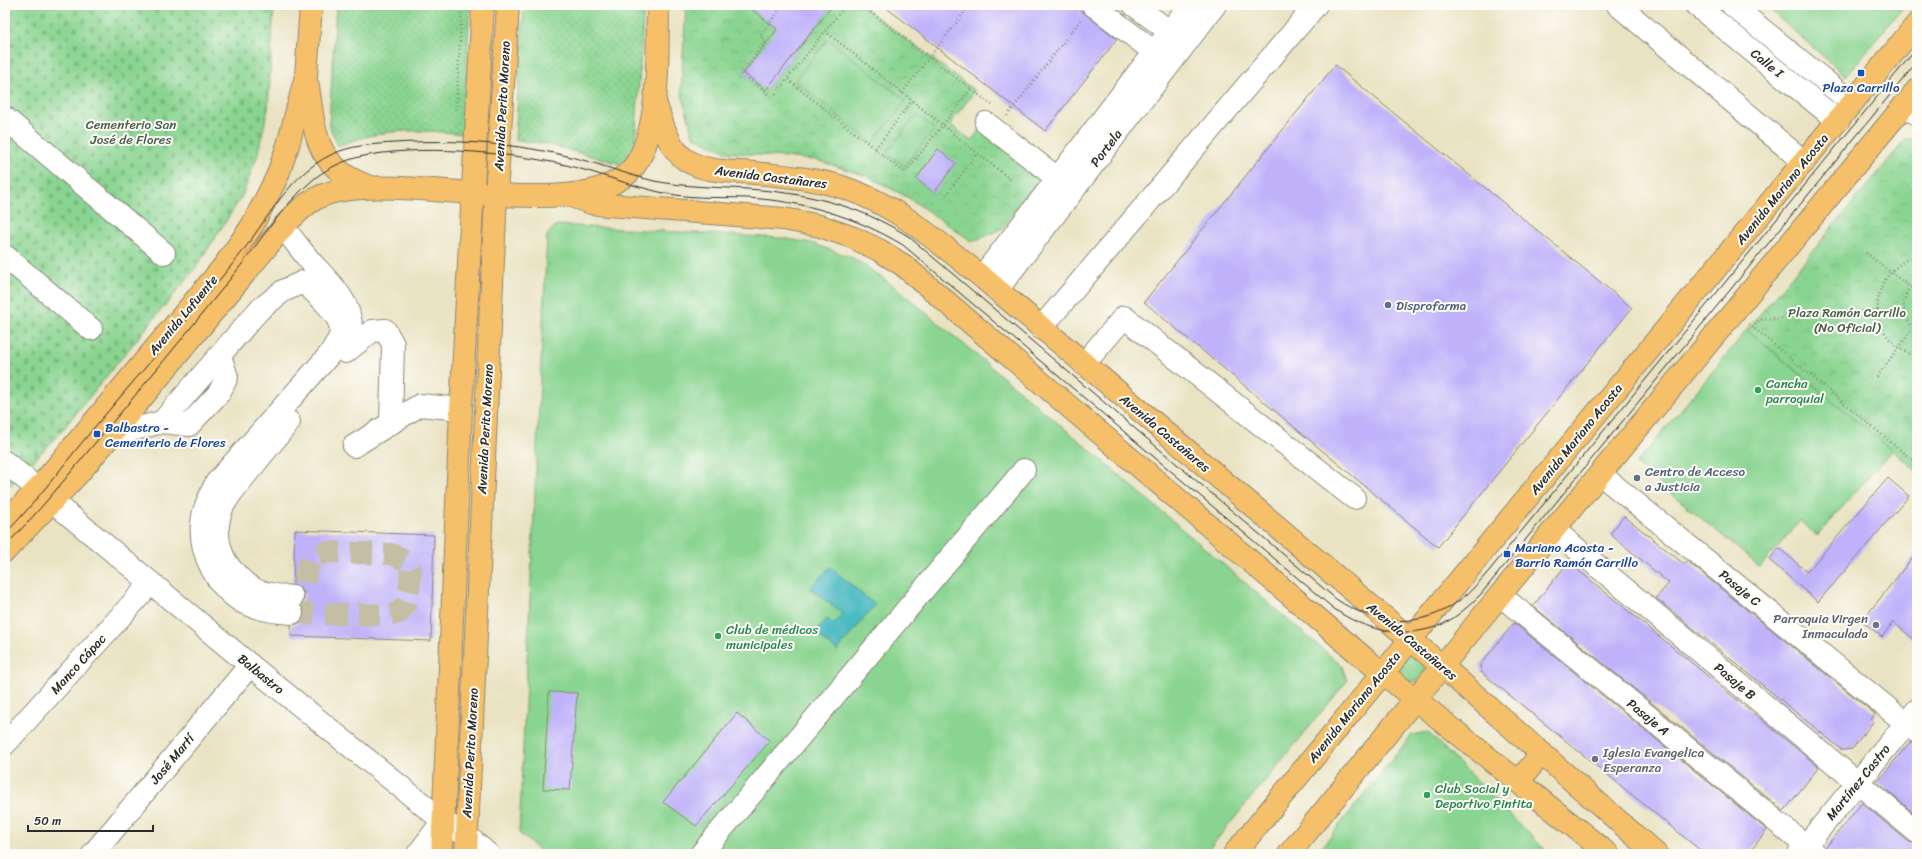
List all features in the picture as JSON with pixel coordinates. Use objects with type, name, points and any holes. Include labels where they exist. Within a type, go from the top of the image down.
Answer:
[{"type":"main road","name":"Avenida Perito Moreno","points":[[442,854],[461,409],[483,5]]},
{"type":"main road","name":"Avenida Perito Moreno","points":[[466,845],[496,195],[508,5]]},
{"type":"main road","points":[[568,195],[606,187],[627,174],[638,160],[646,142],[655,102],[658,5]]},
{"type":"main road","name":"Avenida Lafuente","points":[[5,551],[45,495],[224,266],[252,226],[277,176],[288,145],[306,76],[311,6]]},
{"type":"main road","name":"Avenida Mariano Acosta","points":[[1234,854],[1410,639],[1482,555],[1917,24]]},
{"type":"main road","name":"Avenida Lafuente","points":[[306,76],[313,122],[318,142],[326,158],[342,174],[353,181],[370,187],[473,194],[568,195]]},
{"type":"main road","name":"Avenida Castañares","points":[[655,102],[667,135],[677,152],[695,165],[716,170],[771,174],[823,182],[859,193],[889,207],[910,220],[989,284],[1443,666],[1655,851]]},
{"type":"main road","points":[[1289,854],[1500,595],[1734,312],[1913,103]]},
{"type":"main road","name":"Avenida Lafuente","points":[[5,523],[45,495],[112,436],[283,227],[299,210],[318,198],[370,187]]},
{"type":"main road","points":[[568,195],[591,203],[608,205],[784,219],[820,226],[854,238],[879,250],[903,266],[1383,672],[1608,854]]},
{"type":"main road","points":[[1518,782],[1542,753]]},
{"type":"street","points":[[1134,5],[1177,38]]},
{"type":"street","name":"Portela","points":[[1177,38],[1190,5]]},
{"type":"street","name":"Portela","points":[[989,284],[1177,38],[1215,5]]},
{"type":"street","points":[[1040,328],[1316,5]]},
{"type":"street","points":[[1618,5],[1804,162]]},
{"type":"street","name":"Calle I","points":[[1696,5],[1838,121]]},
{"type":"street","name":"Calle I","points":[[1732,5],[1852,103]]},
{"type":"street","points":[[1088,11],[1162,58]]},
{"type":"street","name":"Portela","points":[[989,284],[1057,178],[1162,58]]},
{"type":"street","points":[[994,114],[1057,178]]},
{"type":"street","points":[[5,118],[164,253]]},
{"type":"street","points":[[283,227],[303,282],[338,318],[341,333],[330,354],[216,483],[206,505],[210,524],[227,564],[247,586],[292,605]]},
{"type":"street","points":[[283,227],[334,286],[344,301],[352,319],[351,334],[346,352]]},
{"type":"street","points":[[5,256],[91,329]]},
{"type":"street","points":[[112,436],[162,422],[258,311],[283,291],[303,282]]},
{"type":"street","points":[[1084,364],[1124,317],[1354,498]]},
{"type":"street","points":[[210,524],[232,492],[346,352],[372,331],[385,330],[393,344],[391,424]]},
{"type":"street","points":[[354,446],[420,405],[461,409]]},
{"type":"street","name":"Balbastro","points":[[5,462],[250,665],[443,820],[466,845],[488,854]]},
{"type":"street","points":[[701,854],[1024,470]]},
{"type":"street","name":"Pasaje C","points":[[1600,474],[1913,722]]},
{"type":"street","name":"Pasaje B","points":[[1554,530],[1917,832]]},
{"type":"street","name":"Manco Cápac","points":[[5,744],[151,583]]},
{"type":"street","name":"Pasaje A","points":[[1500,595],[1807,851]]},
{"type":"street","name":"José Martí","points":[[93,854],[250,665]]},
{"type":"street","name":"Martínez Castro","points":[[1807,851],[1857,783],[1913,722]]},
{"type":"street","points":[[418,854],[443,820]]},
{"type":"path","points":[[456,112],[462,5]]},
{"type":"path","points":[[783,5],[760,36],[766,40],[741,73],[773,98],[846,5]]},
{"type":"path","points":[[861,5],[971,89],[994,114],[1006,116],[1012,121]]},
{"type":"path","points":[[902,93],[970,5]]},
{"type":"path","points":[[1006,116],[1088,11]]},
{"type":"path","points":[[825,31],[1011,180]]},
{"type":"path","points":[[787,79],[905,173],[971,89]]},
{"type":"path","points":[[875,149],[912,101]]},
{"type":"path","points":[[1917,134],[1914,139],[1917,175]]},
{"type":"path","points":[[944,198],[977,153]]},
{"type":"path","points":[[1866,253],[1910,287]]},
{"type":"path","points":[[1917,255],[1907,258],[1890,272],[1882,283],[1879,295],[1878,310],[1883,329],[1889,339],[1898,348],[1917,357]]},
{"type":"path","points":[[1917,282],[1910,287],[1905,295],[1904,311],[1906,319],[1917,331]]},
{"type":"path","points":[[1753,328],[1759,320],[1878,310]]},
{"type":"path","points":[[1734,312],[1917,464]]},
{"type":"path","points":[[1877,378],[1913,328]]},
{"type":"green space","name":"Cementerio San José de Flores","points":[[5,5],[274,5],[268,109],[257,157],[242,196],[195,269],[58,435],[5,491]]},
{"type":"green space","points":[[336,5],[470,5],[463,134],[430,131],[400,131],[370,136],[338,146],[329,126]]},
{"type":"green space","points":[[524,5],[644,5],[635,144],[627,158],[620,164],[543,143],[515,140]]},
{"type":"green space","points":[[686,5],[746,5],[778,29],[744,73],[766,90],[833,5],[861,5],[975,91],[950,124],[971,141],[980,129],[1042,175],[1003,228],[973,242],[909,198],[867,176],[816,160],[726,152],[693,136],[681,90]]},
{"type":"green space","points":[[1764,5],[1905,5],[1846,76]]},
{"type":"green space","points":[[828,39],[906,101],[872,143],[795,81]]},
{"type":"green space","points":[[917,115],[935,129],[904,166],[887,152]]},
{"type":"green space","name":"Plaza Ramón Carrillo (No Oficial)","points":[[1906,139],[1917,139],[1917,471],[1747,330]]},
{"type":"green space","name":"Club de médicos municipales","points":[[556,225],[781,238],[811,243],[853,258],[894,286],[1077,439],[1342,666],[1347,681],[1205,854],[544,854],[519,833],[547,235]]},
{"type":"green space","name":"Cancha parroquial","points":[[1747,330],[1892,450],[1817,536],[1800,521],[1760,567],[1636,464]]},
{"type":"green space","points":[[1412,656],[1421,660],[1425,669],[1421,678],[1412,682],[1403,678],[1399,669],[1403,660]]},
{"type":"green space","name":"Club Social y Deportivo Pintita","points":[[1428,732],[1549,854],[1316,854],[1412,735]]},
{"type":"water","points":[[830,567],[875,605],[837,651],[815,633],[827,619],[834,624],[842,614],[810,588]]},
{"type":"building","points":[[746,5],[833,5],[766,90],[744,73],[777,29]]},
{"type":"building","points":[[883,5],[1074,5],[1117,39],[1045,131]]},
{"type":"building","name":"Disprofarma","points":[[1335,65],[1632,308],[1438,547],[1144,302]]},
{"type":"building","points":[[938,149],[956,163],[934,193],[916,179]]},
{"type":"building","points":[[1888,478],[1909,496],[1818,602],[1769,560],[1779,548],[1807,572]]},
{"type":"building","points":[[1624,516],[1684,564],[1687,561],[1875,714],[1871,720],[1873,722],[1852,749],[1842,750],[1656,598],[1669,583],[1610,534]]},
{"type":"building","points":[[295,530],[434,535],[431,641],[291,636],[291,625],[297,624],[302,620],[304,613],[301,605],[304,599],[304,592],[293,584]]},
{"type":"building","points":[[1917,552],[1917,642],[1893,622],[1882,637],[1862,621]]},
{"type":"building","points":[[1566,565],[1572,565],[1819,767],[1784,811],[1533,606]]},
{"type":"building","points":[[1514,623],[1767,830],[1748,854],[1705,854],[1481,672],[1480,665]]},
{"type":"building","points":[[549,692],[577,693],[570,790],[543,789]]},
{"type":"building","points":[[737,713],[770,741],[696,826],[663,802]]},
{"type":"building","points":[[1910,742],[1917,744],[1917,816],[1877,782]]},
{"type":"building","points":[[1862,803],[1909,842],[1917,844],[1917,854],[1832,854],[1828,851],[1826,847]]},
{"type":"tunnel","points":[[292,597],[303,589],[307,569],[313,557],[328,552],[391,554],[405,560],[411,570],[406,604],[399,613],[389,615],[292,613]]},
{"type":"tram line","points":[[5,534],[39,496],[93,429],[218,282],[247,246],[281,198],[293,183],[307,170],[322,159],[340,151],[360,146],[417,142],[485,143],[531,149],[585,160],[644,179],[666,183],[689,186],[769,191],[811,197],[850,208],[889,225],[908,236],[1336,599],[1351,608],[1382,619],[1414,620],[1430,616],[1445,610],[1460,600],[1488,572],[1917,48]]},
{"type":"tram line","points":[[5,546],[52,495],[146,382],[231,278],[291,201],[315,178],[336,165],[359,157],[408,151],[462,151],[543,160],[588,171],[666,194],[701,197],[747,198],[789,203],[847,218],[885,235],[903,245],[1333,608],[1358,622],[1386,631],[1400,632],[1429,629],[1443,624],[1453,618],[1481,594],[1917,62]]},
{"type":"place","name":"Plaza Carrillo","points":[[1861,73]]},
{"type":"place","name":"Disprofarma","points":[[1388,305]]},
{"type":"place","name":"Cancha parroquial","points":[[1758,390]]},
{"type":"place","name":"Balbastro - Cementerio de Flores","points":[[97,434]]},
{"type":"place","name":"Centro de Acceso a Justicia","points":[[1637,478]]},
{"type":"place","name":"Mariano Acosta - Barrio Ramón Carrillo","points":[[1507,554]]},
{"type":"place","name":"Parroquia Virgen Inmaculada","points":[[1876,625]]},
{"type":"place","name":"Club de médicos municipales","points":[[718,636]]},
{"type":"place","name":"Iglesia Evangelica Esperanza","points":[[1595,759]]},
{"type":"place","name":"Club Social y Deportivo Pintita","points":[[1427,795]]}]
